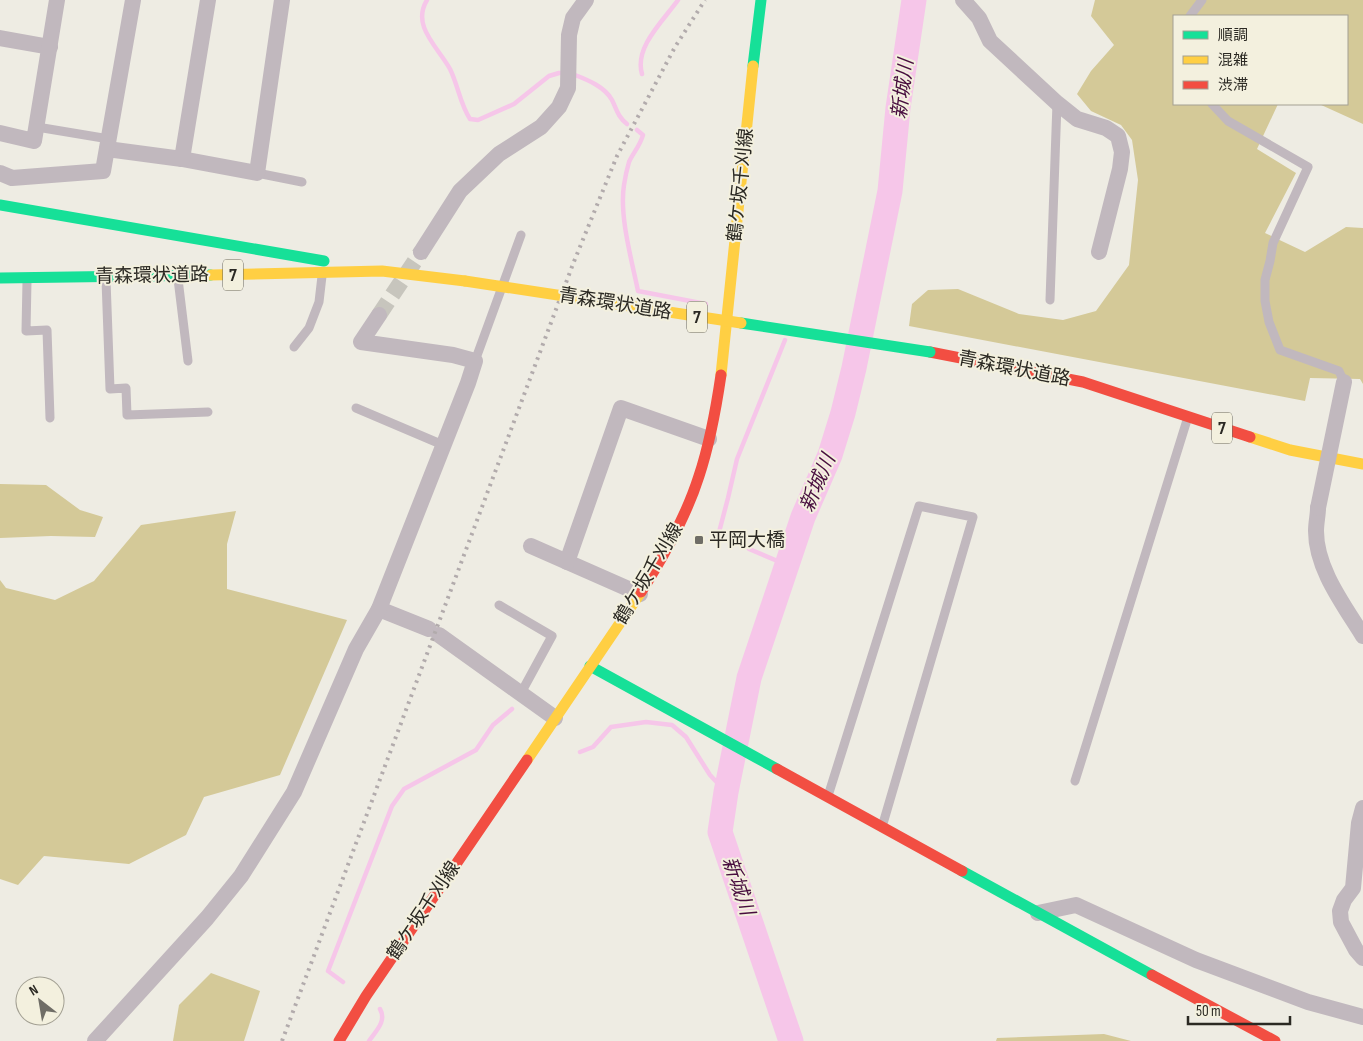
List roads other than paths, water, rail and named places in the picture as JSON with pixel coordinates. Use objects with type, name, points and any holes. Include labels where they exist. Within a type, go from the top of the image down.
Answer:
[{"type":"main road","name":"鶴ケ坂千刈線","points":[[339,1041],[366,996],[640,594],[680,525],[699,476],[710,439],[716,408],[724,356],[748,106],[761,0]]},
{"type":"main road","points":[[0,205],[382,271]]},
{"type":"main road","name":"青森環状道路","points":[[0,278],[382,271],[465,282],[930,352],[1083,382],[1290,450],[1363,464]]},
{"type":"main road","points":[[590,666],[1038,914],[1275,1041]]},
{"type":"street","points":[[0,133],[34,142],[57,0]]},
{"type":"street","points":[[0,173],[12,178],[103,170],[133,0]]},
{"type":"street","points":[[182,159],[208,0]]},
{"type":"street","points":[[108,144],[257,173],[279,0]]},
{"type":"street","points":[[421,252],[460,191],[499,154],[541,127],[559,107],[568,88],[569,35],[573,18],[586,0]]},
{"type":"street","points":[[963,0],[979,18],[990,41],[1057,103],[1077,119],[1106,128],[1118,136],[1122,152],[1120,169],[1099,252]]},
{"type":"street","points":[[0,38],[50,47]]},
{"type":"street","points":[[94,1041],[207,918],[241,876],[294,792],[356,649],[379,609],[476,361],[452,355],[361,342],[379,315]]},
{"type":"street","points":[[1344,382],[1318,508],[1316,532],[1320,554],[1332,583],[1363,636]]},
{"type":"street","points":[[567,562],[621,408],[710,439]]},
{"type":"street","points":[[532,546],[640,594]]},
{"type":"street","points":[[379,609],[434,632],[555,718]]},
{"type":"street","points":[[1363,808],[1359,823],[1353,888],[1344,900],[1340,911],[1341,922],[1356,950],[1363,958]]},
{"type":"street","points":[[1038,914],[1076,906],[1107,918],[1159,944],[1204,963],[1308,1002],[1363,1017]]},
{"type":"lane","points":[[1191,15],[1202,0]]},
{"type":"lane","points":[[1050,300],[1057,103]]},
{"type":"lane","points":[[1213,105],[1228,121],[1308,167],[1273,243],[1265,280],[1265,302],[1269,322],[1280,350],[1339,371],[1344,382]]},
{"type":"lane","points":[[37,127],[108,144]]},
{"type":"lane","points":[[257,173],[302,182]]},
{"type":"lane","points":[[476,361],[521,235]]},
{"type":"lane","points":[[294,347],[309,328],[319,302],[323,273]]},
{"type":"lane","points":[[178,276],[188,361]]},
{"type":"lane","points":[[106,277],[110,389],[126,388],[126,415],[208,412]]},
{"type":"lane","points":[[27,278],[26,331],[47,330],[50,418]]},
{"type":"lane","points":[[356,408],[443,445]]},
{"type":"lane","points":[[1075,781],[1188,418]]},
{"type":"lane","points":[[827,796],[919,506],[973,517],[882,827]]},
{"type":"lane","points":[[499,605],[552,636],[520,693]]},
{"type":"waterway","points":[[427,0],[423,10],[422,19],[424,27],[450,69],[470,119],[478,120],[514,104],[549,76],[563,73]]},
{"type":"waterway","points":[[642,74],[642,54],[646,44],[678,0]]},
{"type":"waterway","name":"新城川","points":[[791,1041],[720,832],[726,792],[749,678],[803,517],[830,455],[854,368],[890,191],[898,108],[914,0]]},
{"type":"waterway","points":[[575,75],[605,91],[627,124]]},
{"type":"waterway","points":[[637,130],[643,135],[629,162],[624,182],[623,210],[638,291],[706,304]]},
{"type":"waterway","points":[[718,536],[737,459],[785,340]]},
{"type":"waterway","points":[[749,549],[787,565]]},
{"type":"waterway","points":[[343,982],[328,971],[392,806],[404,789],[476,750],[493,725],[512,709]]},
{"type":"waterway","points":[[580,752],[593,747],[611,727],[646,722],[672,725],[686,737],[710,775],[726,792]]},
{"type":"waterway","points":[[369,1041],[381,1022],[382,1013],[380,1009]]},
{"type":"tunnel","points":[[379,315],[421,252]]},
{"type":"railway","points":[[282,1041],[573,264],[617,156],[675,47],[705,0]]},
{"type":"place","name":"平岡大橋","points":[[699,540]]}]
